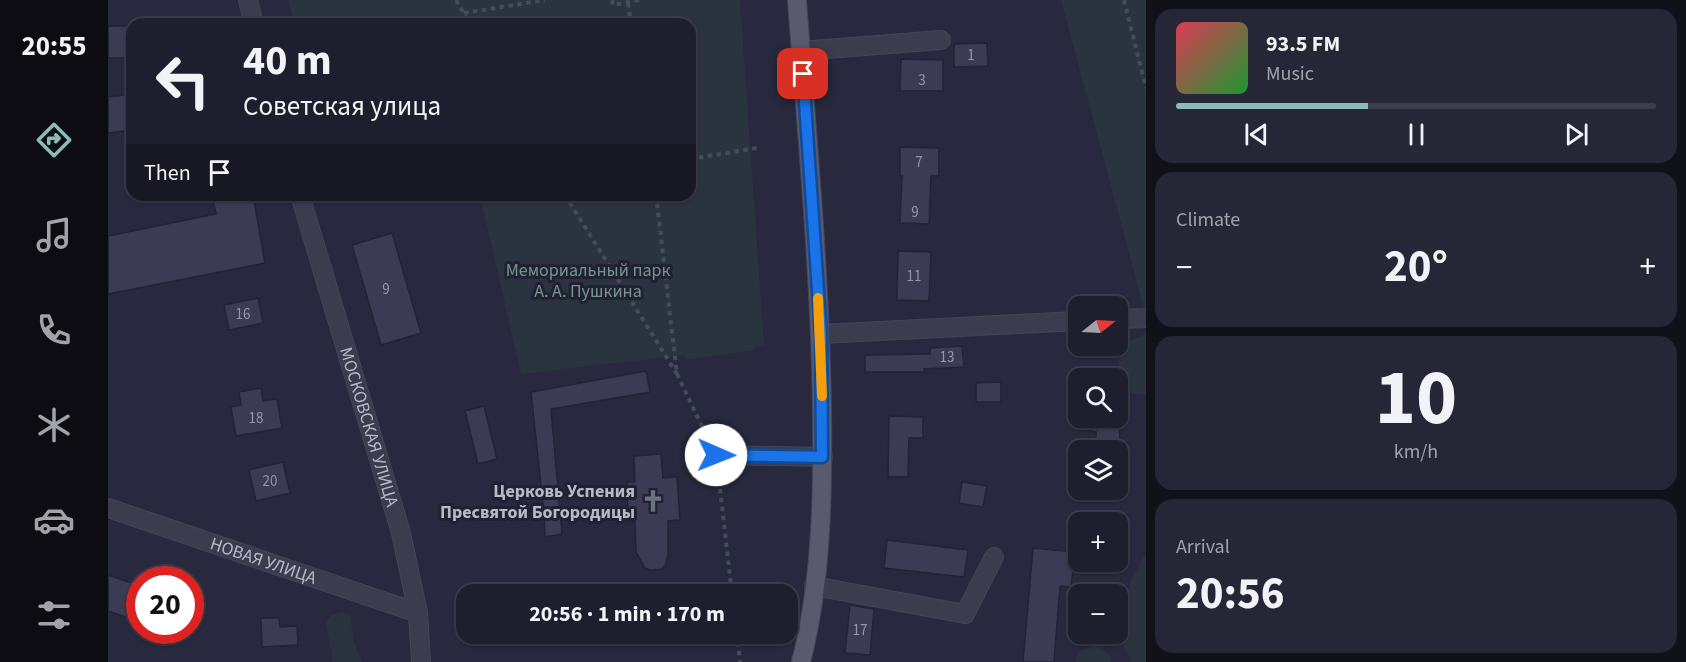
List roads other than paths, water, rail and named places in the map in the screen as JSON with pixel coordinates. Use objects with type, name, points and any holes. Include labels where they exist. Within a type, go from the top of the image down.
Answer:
[{"type":"main road","points":[[797,0],[821,334],[822,457],[818,555],[806,644],[801,662]]},
{"type":"street","points":[[248,0],[252,18]]},
{"type":"street","points":[[801,51],[941,40]]},
{"type":"street","name":"МОСКОВСКАЯ УЛИЦА","points":[[302,201],[401,533],[417,613],[421,662]]},
{"type":"street","points":[[1128,319],[1146,318]]},
{"type":"street","points":[[821,334],[1068,322]]},
{"type":"street","points":[[716,455],[822,457]]},
{"type":"street","name":"НОВАЯ УЛИЦА","points":[[108,508],[417,613]]},
{"type":"street","points":[[814,586],[965,614],[994,557]]},
{"type":"place","name":"Церковь Успения Пресвятой Богородицы","points":[[653,501]]},
{"type":"park label","name":"Мемориальный парк А. А. Пушкина","points":[[588,280]]}]
